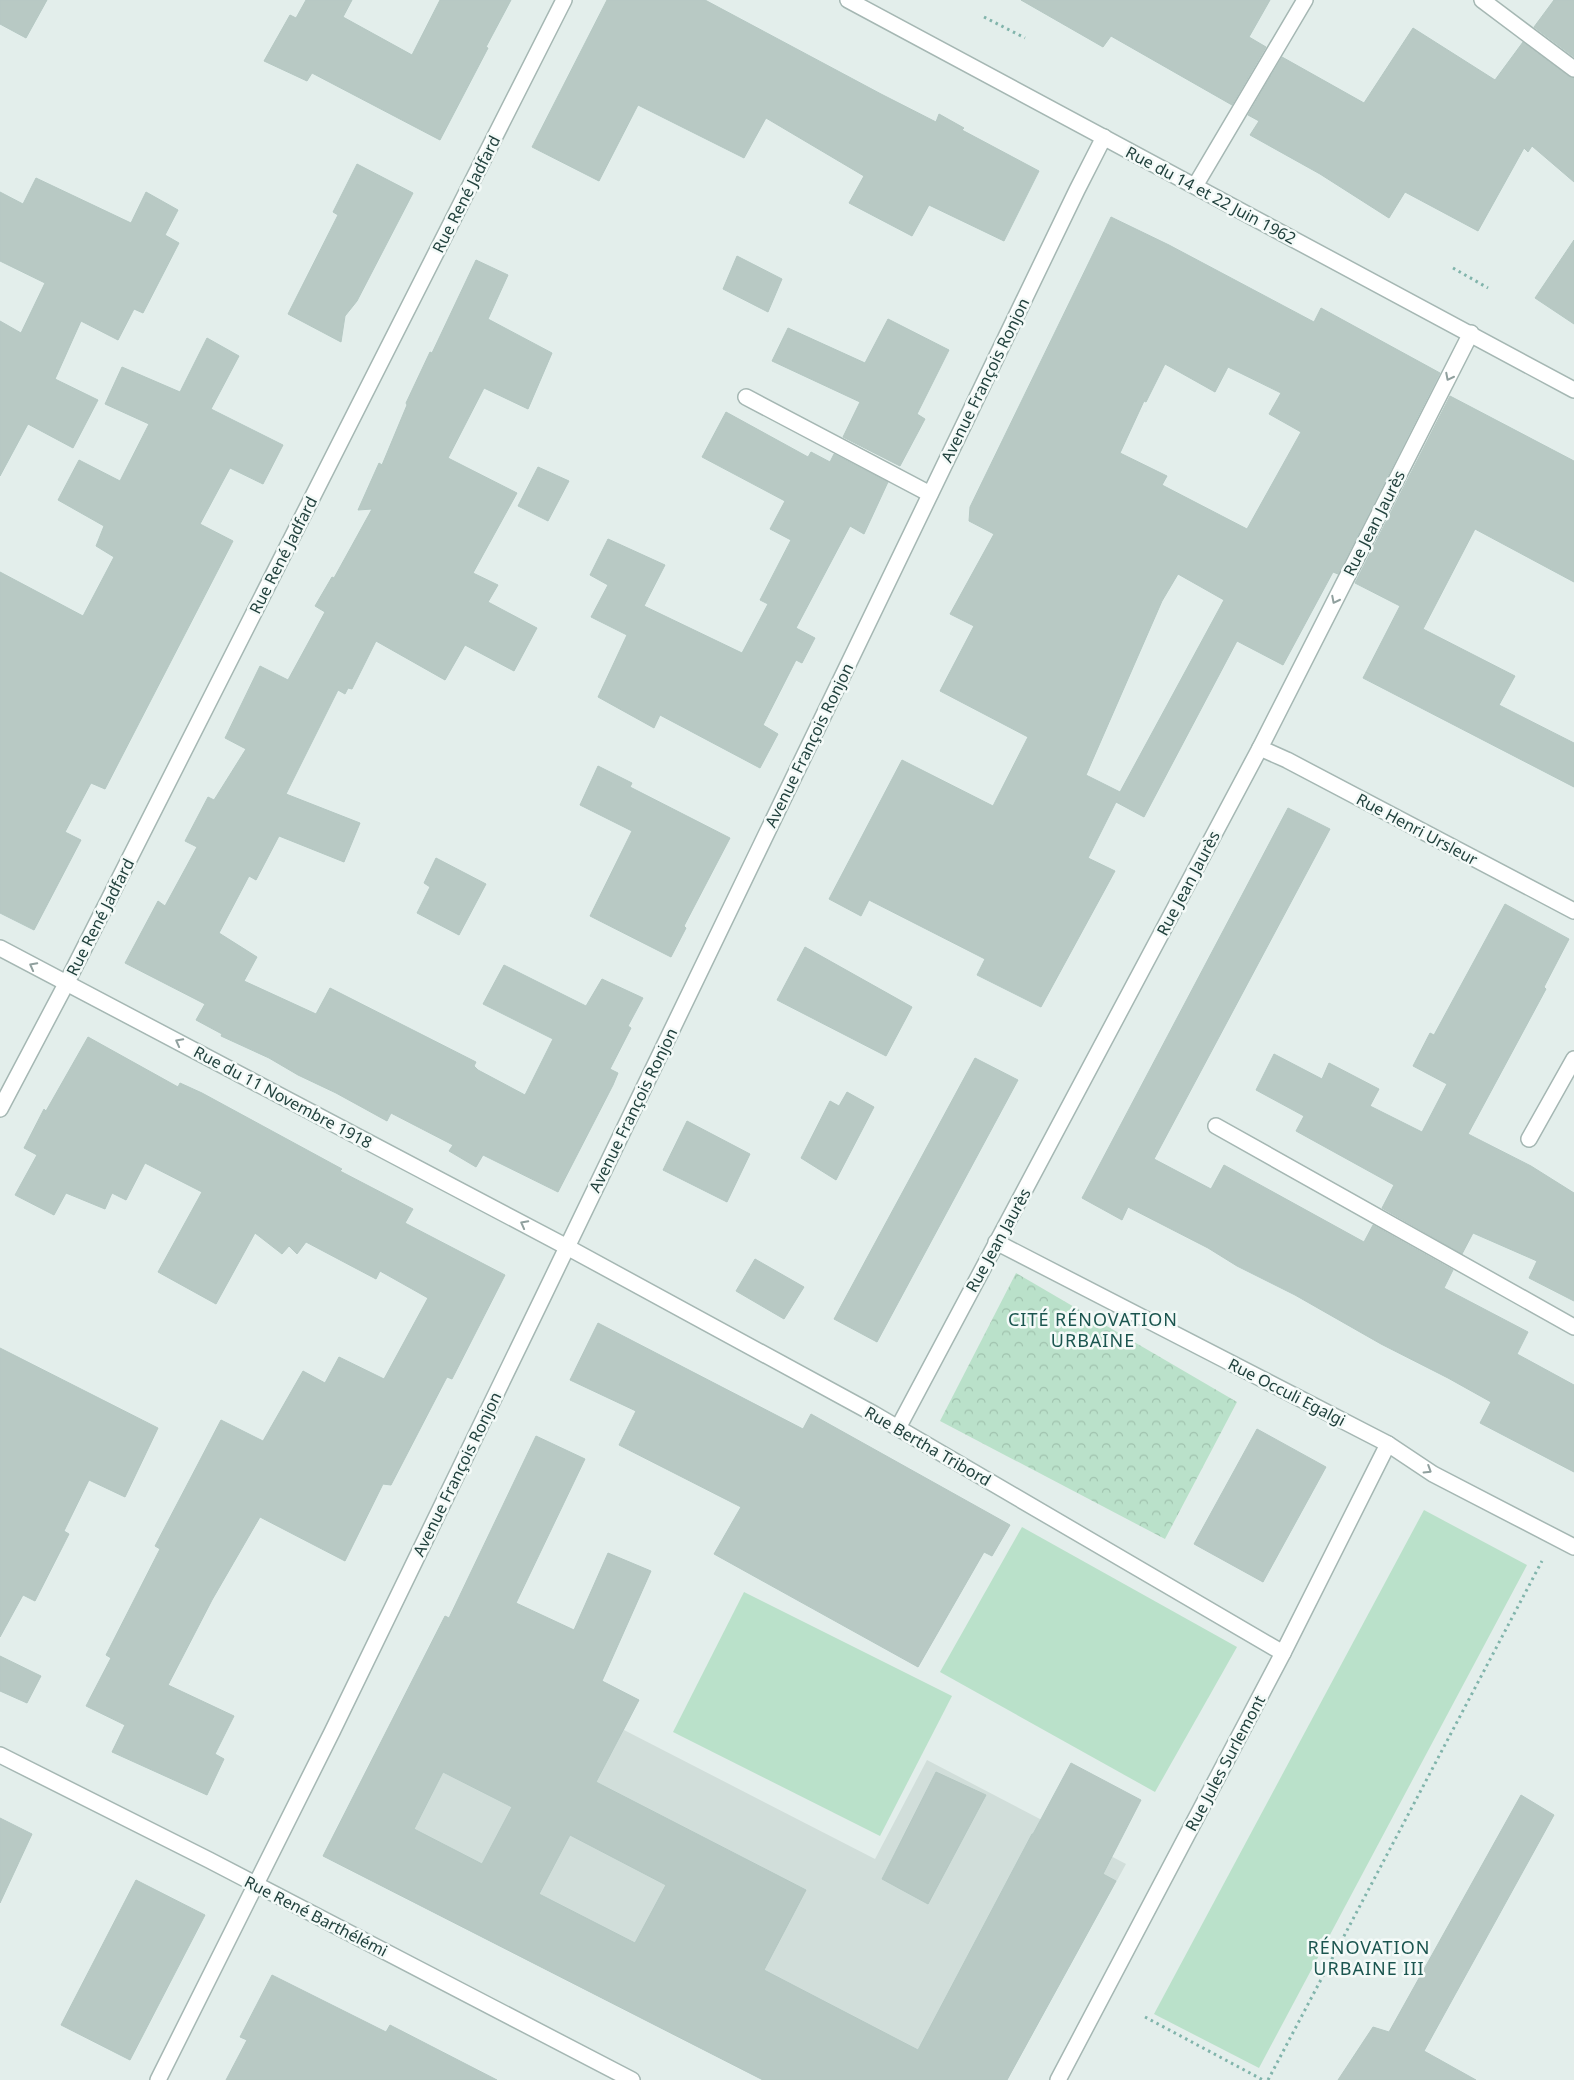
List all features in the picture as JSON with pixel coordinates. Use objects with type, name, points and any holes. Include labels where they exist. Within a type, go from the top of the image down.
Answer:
[{"type":"street","name":"Rue René Jadfard","points":[[0,1109],[66,984],[564,0]]},
{"type":"street","name":"Rue du 14 et 22 Juin 1962","points":[[848,0],[1574,390]]},
{"type":"street","points":[[1194,186],[1304,0]]},
{"type":"street","points":[[1482,0],[1574,69]]},
{"type":"street","name":"Avenue François Ronjon","points":[[158,2080],[256,1885],[567,1247],[1104,137]]},
{"type":"street","name":"Rue Jean Jaurès","points":[[898,1428],[1260,748],[1471,333]]},
{"type":"street","points":[[746,397],[930,494]]},
{"type":"street","name":"Rue Henri Ursleur","points":[[1260,748],[1287,760],[1574,911]]},
{"type":"street","name":"Rue du 11 Novembre 1918","points":[[0,948],[567,1247]]},
{"type":"street","points":[[1529,1139],[1574,1059]]},
{"type":"street","points":[[1216,1126],[1574,1327]]},
{"type":"street","name":"Rue Occuli Egalgi","points":[[996,1242],[1388,1444],[1433,1474],[1574,1547]]},
{"type":"street","name":"Rue Bertha Tribord","points":[[567,1247],[898,1428],[1283,1653]]},
{"type":"street","name":"Rue Jules Surlemont","points":[[1058,2080],[1283,1653],[1388,1444]]},
{"type":"street","name":"Rue René Barthélémi","points":[[0,1755],[256,1885],[624,2078]]},
{"type":"path","points":[[984,17],[1025,38]]},
{"type":"path","points":[[1453,268],[1488,288]]},
{"type":"path","points":[[1268,2080],[1542,1560]]},
{"type":"path","points":[[1145,2017],[1263,2080]]},
{"type":"shaded area","points":[[445,1616],[577,1683],[583,1671],[639,1700],[624,1730],[875,1859],[927,1760],[1126,1864],[1007,2080],[763,2080],[323,1856]]},
{"type":"green space","points":[[1016,1273],[1237,1402],[1165,1539],[940,1421]]},
{"type":"green space","points":[[1424,1510],[1527,1565],[1259,2068],[1154,2014]]},
{"type":"green space","points":[[1022,1527],[1237,1647],[1155,1792],[940,1672]]},
{"type":"green space","points":[[744,1592],[952,1696],[880,1836],[673,1732]]},
{"type":"building","points":[[0,0],[47,0],[26,38],[0,24]]},
{"type":"building","points":[[306,0],[352,0],[343,17],[412,55],[440,0],[511,0],[440,140],[312,73],[307,81],[264,61],[290,15],[296,18]]},
{"type":"building","points":[[607,0],[705,0],[936,122],[939,114],[964,128],[962,130],[1039,171],[1004,241],[929,205],[912,236],[849,203],[864,176],[766,118],[744,158],[638,105],[599,181],[532,147]]},
{"type":"building","points":[[1021,0],[1270,0],[1249,37],[1266,47],[1232,105],[1111,36],[1103,47]]},
{"type":"building","points":[[1554,0],[1574,0],[1574,57],[1534,27]]},
{"type":"building","points":[[1413,28],[1495,80],[1523,42],[1568,76],[1574,78],[1574,182],[1532,146],[1528,152],[1524,148],[1478,231],[1405,192],[1389,218],[1320,174],[1250,135],[1259,121],[1248,115],[1282,57],[1364,103]]},
{"type":"building","points":[[357,164],[413,193],[357,301],[345,316],[341,342],[288,314],[338,215],[333,212]]},
{"type":"building","points":[[36,178],[131,223],[146,192],[178,210],[165,235],[179,243],[143,313],[134,309],[118,340],[81,321],[55,379],[98,400],[73,448],[28,424],[0,476],[0,321],[21,333],[45,283],[0,261],[0,192],[23,204]]},
{"type":"building","points":[[1111,217],[1169,245],[1314,322],[1321,308],[1440,373],[1338,574],[1333,572],[1283,665],[1237,641],[1144,817],[1116,802],[1088,858],[1115,871],[1041,1007],[977,975],[985,959],[869,900],[861,916],[829,899],[902,760],[993,806],[1028,737],[940,691],[974,626],[950,614],[994,534],[969,521],[970,507]],"holes":[[[1165,364],[1215,392],[1228,367],[1281,393],[1269,414],[1301,432],[1247,529],[1162,485],[1167,476],[1120,453],[1144,401],[1146,402]],[[1178,574],[1224,600],[1120,792],[1086,775],[1162,601]]]},
{"type":"building","points":[[1574,240],[1574,324],[1535,298]]},
{"type":"building","points":[[737,256],[782,279],[768,312],[723,289]]},
{"type":"building","points":[[476,260],[508,275],[488,319],[552,353],[528,409],[484,388],[448,458],[517,493],[473,573],[498,585],[488,602],[537,628],[514,671],[465,645],[445,680],[376,641],[352,689],[348,688],[345,694],[338,690],[286,794],[360,823],[344,862],[279,836],[256,880],[249,876],[219,933],[257,957],[244,981],[316,1014],[330,988],[476,1062],[474,1066],[478,1070],[525,1095],[553,1039],[483,1004],[504,965],[586,1006],[602,979],[643,998],[628,1026],[631,1028],[610,1069],[618,1073],[613,1085],[558,1192],[483,1155],[476,1167],[449,1151],[453,1145],[391,1113],[387,1121],[269,1058],[221,1036],[222,1034],[196,1020],[205,1004],[125,963],[158,901],[165,906],[197,847],[185,841],[208,797],[214,800],[246,749],[225,738],[260,666],[288,680],[325,612],[315,606],[332,577],[334,578],[372,509],[358,510],[379,463],[382,465],[407,405],[406,403]]},
{"type":"building","points":[[888,319],[949,350],[917,414],[925,419],[900,466],[843,437],[860,402],[772,361],[788,328],[865,363]]},
{"type":"building","points":[[207,338],[239,356],[211,409],[283,445],[263,484],[230,468],[200,524],[233,541],[105,789],[91,783],[65,832],[81,840],[34,930],[0,913],[0,572],[83,616],[114,557],[96,546],[104,526],[58,500],[79,460],[120,481],[149,424],[105,404],[122,367],[180,392]]},
{"type":"building","points":[[1450,396],[1574,461],[1574,582],[1475,529],[1423,629],[1515,676],[1499,705],[1574,743],[1574,787],[1363,678],[1400,606],[1355,583]]},
{"type":"building","points":[[726,412],[808,457],[811,452],[830,462],[834,454],[888,482],[864,534],[850,526],[796,628],[815,638],[802,663],[796,660],[763,725],[778,734],[760,768],[660,715],[654,728],[598,697],[627,635],[591,617],[608,585],[590,575],[608,539],[665,565],[644,606],[742,653],[768,604],[760,600],[791,540],[770,529],[785,501],[702,457]]},
{"type":"building","points":[[538,467],[569,481],[548,521],[518,506]]},
{"type":"building","points":[[598,766],[632,783],[630,787],[730,838],[684,926],[686,928],[671,957],[590,916],[632,831],[580,805]]},
{"type":"building","points":[[1288,808],[1330,829],[1154,1159],[1211,1189],[1224,1165],[1364,1242],[1373,1225],[1453,1270],[1444,1288],[1528,1332],[1517,1354],[1574,1385],[1574,1472],[1480,1423],[1491,1402],[1448,1378],[1381,1344],[1295,1295],[1128,1207],[1122,1220],[1082,1198]]},
{"type":"building","points":[[436,858],[486,884],[459,935],[417,913],[430,887],[424,883]]},
{"type":"building","points":[[1505,904],[1569,939],[1544,987],[1546,989],[1468,1134],[1531,1166],[1574,1193],[1574,1301],[1529,1278],[1537,1261],[1473,1233],[1462,1254],[1382,1208],[1394,1185],[1296,1131],[1304,1116],[1256,1090],[1274,1054],[1322,1079],[1329,1063],[1379,1089],[1370,1106],[1422,1132],[1447,1084],[1413,1066],[1430,1033],[1434,1035]]},
{"type":"building","points":[[805,947],[912,1007],[886,1056],[777,1000]]},
{"type":"building","points":[[88,1037],[178,1087],[180,1083],[202,1093],[342,1169],[340,1171],[413,1209],[405,1223],[505,1275],[452,1379],[447,1377],[391,1485],[383,1484],[345,1561],[260,1517],[212,1600],[168,1685],[234,1716],[215,1754],[224,1759],[207,1795],[112,1752],[125,1725],[86,1706],[111,1658],[106,1655],[160,1549],[155,1546],[221,1420],[263,1441],[303,1371],[325,1383],[339,1357],[384,1379],[428,1298],[380,1271],[376,1279],[306,1242],[297,1254],[289,1246],[282,1254],[255,1233],[216,1304],[158,1272],[202,1192],[145,1163],[126,1200],[112,1193],[105,1209],[66,1193],[54,1215],[15,1195],[37,1155],[24,1148],[44,1109],[46,1111]]},
{"type":"building","points":[[975,1058],[1018,1080],[877,1342],[834,1319]]},
{"type":"building","points":[[847,1092],[874,1107],[836,1180],[801,1158],[830,1101],[839,1106]]},
{"type":"building","points":[[687,1121],[750,1154],[727,1202],[663,1170]]},
{"type":"building","points":[[755,1259],[804,1287],[784,1319],[736,1291]]},
{"type":"building","points":[[598,1323],[803,1429],[811,1414],[1010,1525],[992,1556],[984,1552],[918,1667],[714,1554],[741,1507],[619,1445],[636,1411],[570,1380]]},
{"type":"building","points":[[0,1348],[158,1428],[125,1497],[89,1480],[64,1531],[69,1534],[35,1601],[23,1595],[0,1637]]},
{"type":"building","points":[[1257,1429],[1326,1467],[1263,1582],[1194,1544]]},
{"type":"building","points":[[536,1436],[585,1459],[516,1603],[574,1630],[608,1553],[651,1571],[602,1681],[639,1700],[596,1782],[806,1890],[764,1970],[918,2050],[1071,1763],[1141,1800],[1103,1874],[1116,1881],[1007,2080],[763,2080],[323,1856],[445,1616],[449,1618]],"holes":[[[443,1772],[512,1807],[482,1864],[414,1829]],[[570,1835],[666,1885],[635,1943],[539,1894]]]},
{"type":"building","points":[[0,1656],[41,1676],[27,1703],[0,1691]]},
{"type":"building","points":[[936,1772],[986,1795],[928,1904],[882,1879]]},
{"type":"building","points":[[1521,1795],[1554,1815],[1424,2051],[1476,2080],[1338,2080],[1373,2027],[1389,2032]]},
{"type":"building","points":[[0,1818],[32,1834],[0,1903]]},
{"type":"building","points":[[136,1880],[205,1915],[130,2060],[61,2025]]},
{"type":"building","points":[[272,1975],[386,2032],[390,2025],[497,2080],[226,2080],[247,2040],[240,2037]]},
{"type":"district","name":"CITÉ RÉNOVATION URBAINE","points":[[1093,1329]]},
{"type":"district","name":"RÉNOVATION URBAINE III","points":[[1369,1957]]}]
